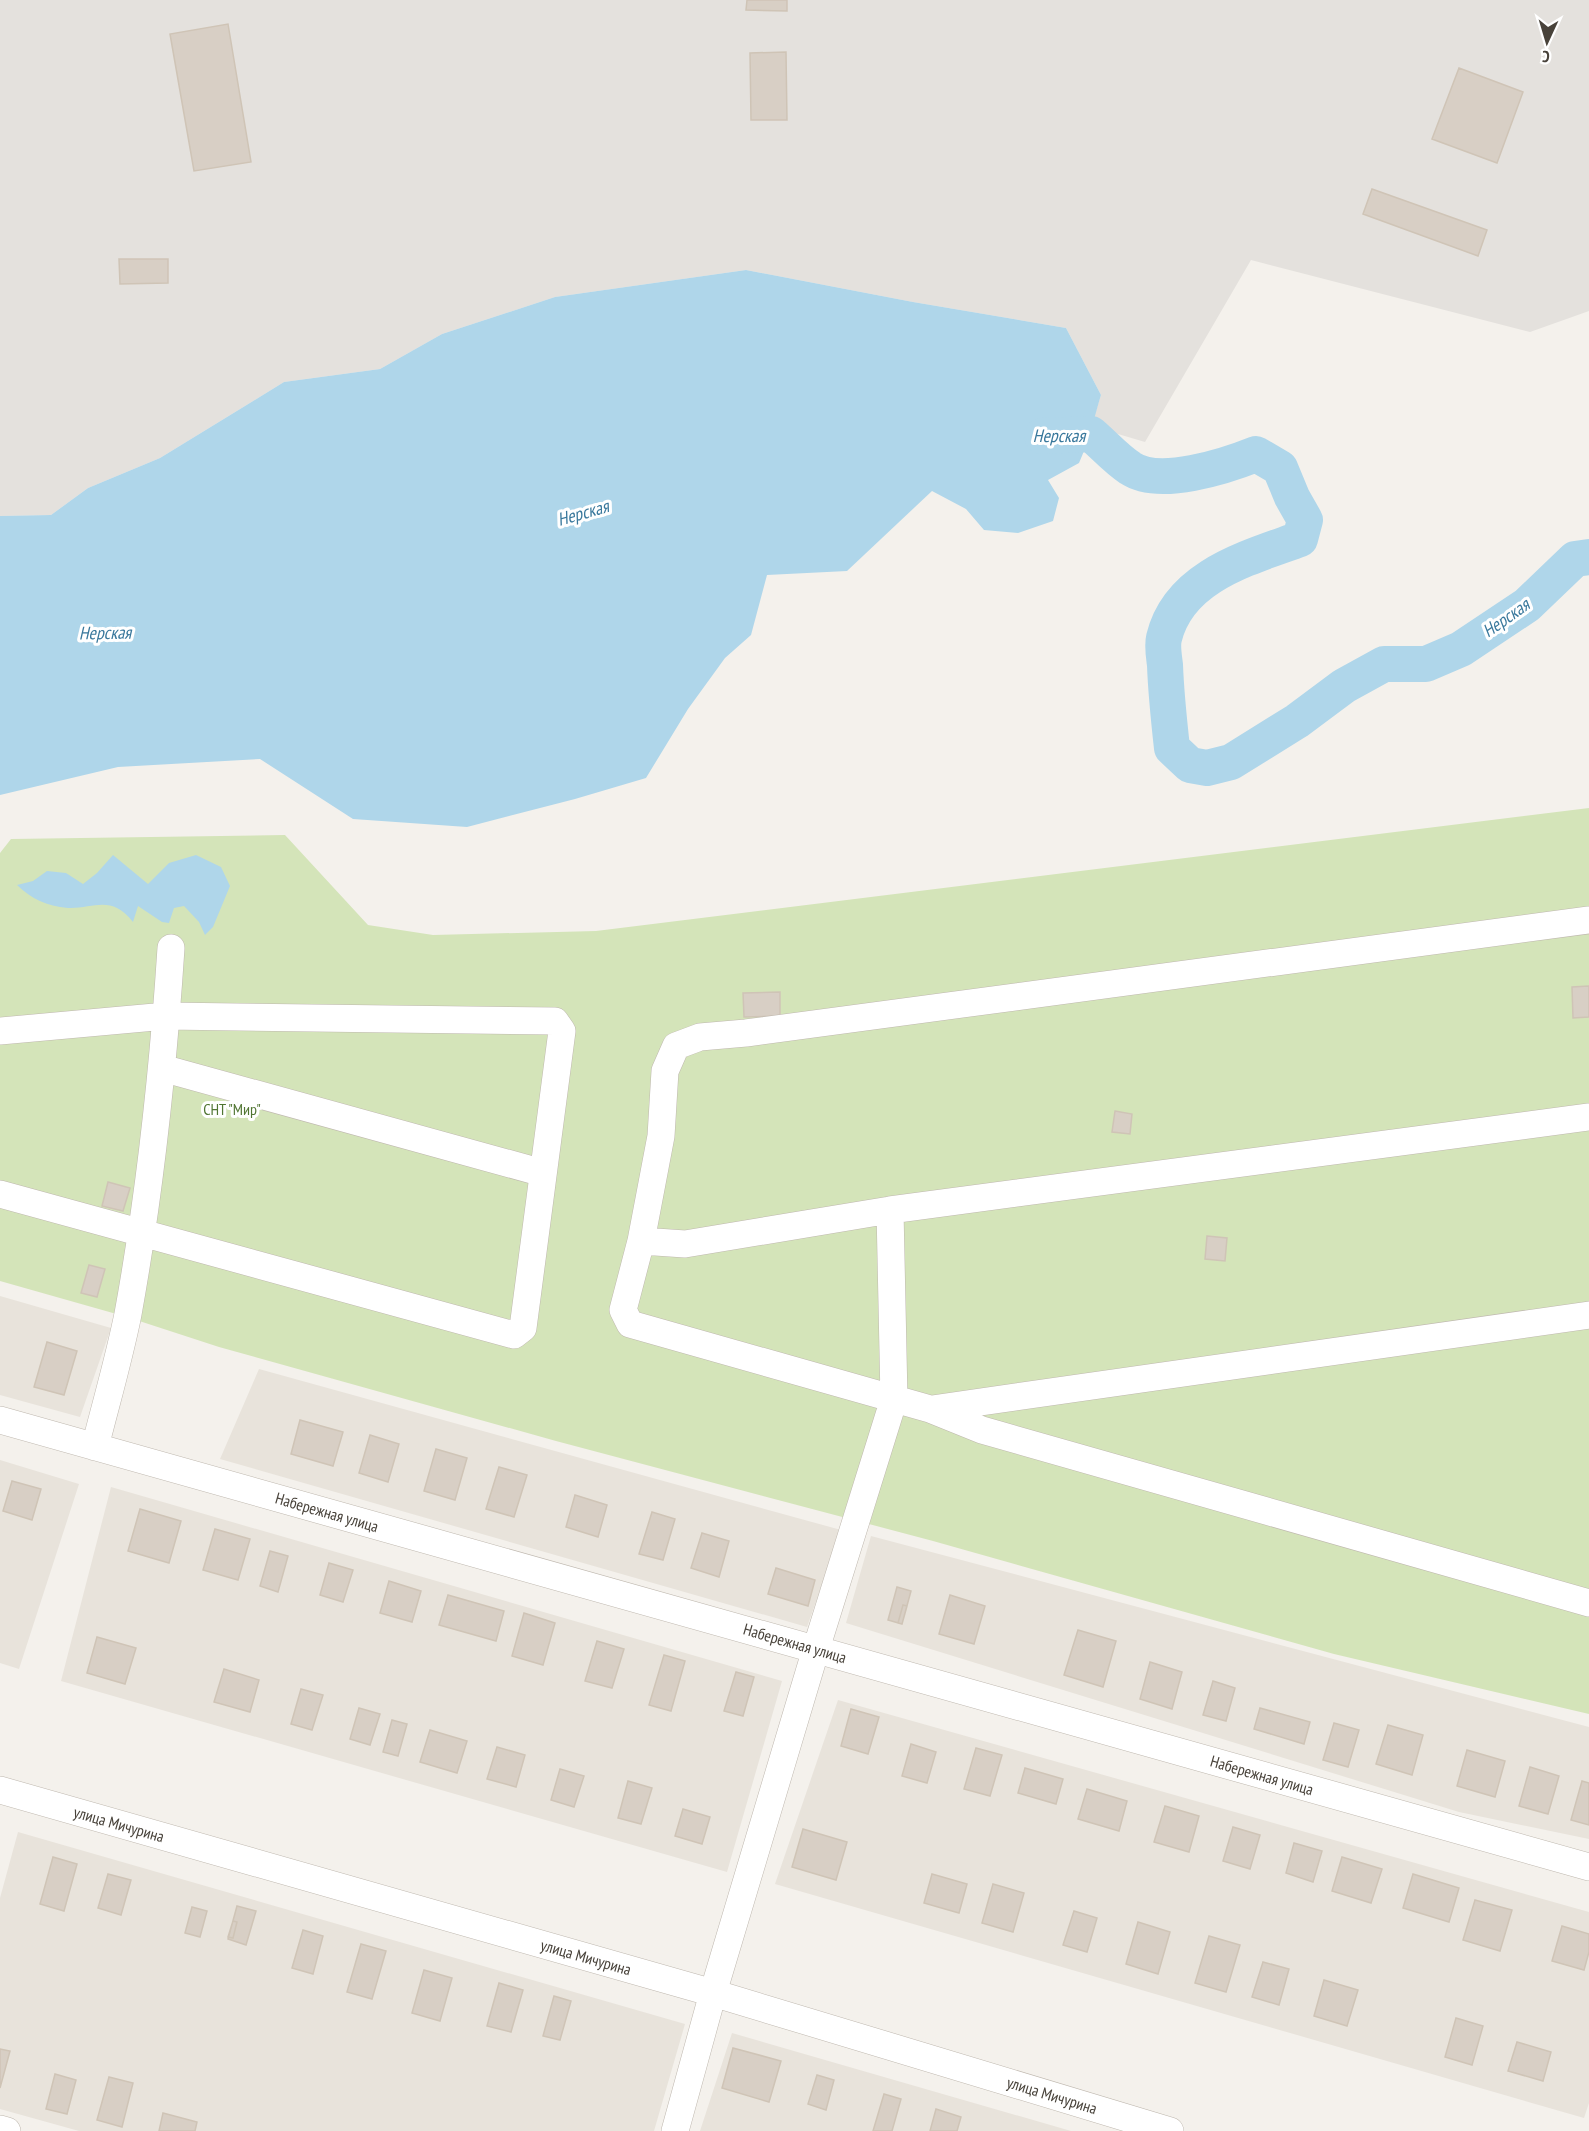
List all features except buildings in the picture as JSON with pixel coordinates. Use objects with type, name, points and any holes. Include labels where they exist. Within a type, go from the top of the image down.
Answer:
[{"type":"street","points":[[1589,920],[746,1033],[700,1037],[676,1046],[665,1071],[661,1136],[640,1241],[623,1310],[630,1324],[930,1409],[982,1430],[1589,1603]]},
{"type":"street","points":[[95,1448],[127,1317],[142,1232],[162,1068],[171,948]]},
{"type":"street","points":[[0,1031],[166,1016],[555,1021],[562,1031],[523,1328],[514,1335],[0,1194]]},
{"type":"street","points":[[162,1068],[543,1173]]},
{"type":"street","points":[[640,1241],[685,1244],[890,1210],[1589,1118]]},
{"type":"street","points":[[675,2131],[713,1993],[894,1399],[890,1210]]},
{"type":"street","points":[[930,1409],[1589,1315]]},
{"type":"street","name":"Набережная улица","points":[[0,1420],[1589,1868]]},
{"type":"street","name":"улица Мичурина","points":[[1,1793],[713,1993],[1170,2131]]},
{"type":"street","points":[[0,2129],[7,2131]]},
{"type":"shaded area","points":[[0,0],[1589,0],[1589,311],[1530,332],[1251,260],[1145,442],[1091,426],[1101,395],[1066,328],[746,270],[555,297],[442,334],[380,369],[284,382],[160,458],[88,488],[51,515],[0,516]]},
{"type":"shaded area","points":[[0,1296],[111,1328],[80,1417],[0,1395]]},
{"type":"shaded area","points":[[259,1369],[841,1530],[807,1627],[220,1459]]},
{"type":"shaded area","points":[[0,1460],[79,1484],[19,1669],[0,1663]]},
{"type":"shaded area","points":[[111,1487],[782,1681],[727,1872],[61,1681]]},
{"type":"shaded area","points":[[871,1536],[1589,1727],[1589,1839],[1459,1812],[846,1623]]},
{"type":"shaded area","points":[[838,1700],[1589,1912],[1589,2103],[1584,2118],[775,1884]]},
{"type":"shaded area","points":[[18,1832],[685,2024],[654,2131],[79,2131],[0,2109],[0,1898]]},
{"type":"shaded area","points":[[732,2033],[1071,2131],[700,2131]]},
{"type":"green space","name":"СНТ \"Мир\"","points":[[1589,808],[1589,1714],[1334,1654],[933,1541],[556,1441],[219,1347],[127,1317],[0,1281],[0,853],[11,839],[285,835],[368,925],[433,935],[596,931]]},
{"type":"water","points":[[746,270],[1066,328],[1101,395],[1089,438],[1079,463],[1048,480],[1059,498],[1053,521],[1018,533],[984,530],[966,509],[932,491],[847,571],[767,575],[751,635],[725,658],[688,709],[646,778],[575,799],[467,827],[353,819],[260,759],[118,767],[0,795],[0,516],[51,515],[88,488],[160,458],[284,382],[380,369],[442,334],[555,297]]},
{"type":"water","points":[[113,855],[148,884],[169,863],[196,855],[221,867],[230,886],[213,927],[205,935],[199,922],[184,906],[174,908],[169,923],[162,922],[138,906],[133,922],[125,913],[110,906],[68,908],[46,904],[17,885],[33,881],[47,871],[66,873],[83,884],[97,873]]},
{"type":"waterway","name":"Нерская","points":[[1042,436],[1091,434],[1130,468],[1143,474],[1158,476],[1175,476],[1211,469],[1256,454],[1280,468],[1305,520],[1300,539],[1238,562],[1218,572],[1184,599],[1172,617],[1163,644],[1172,748],[1190,765],[1207,768],[1231,762],[1297,721],[1344,686],[1384,664],[1426,664],[1461,649],[1527,605],[1575,559],[1589,557]]}]
